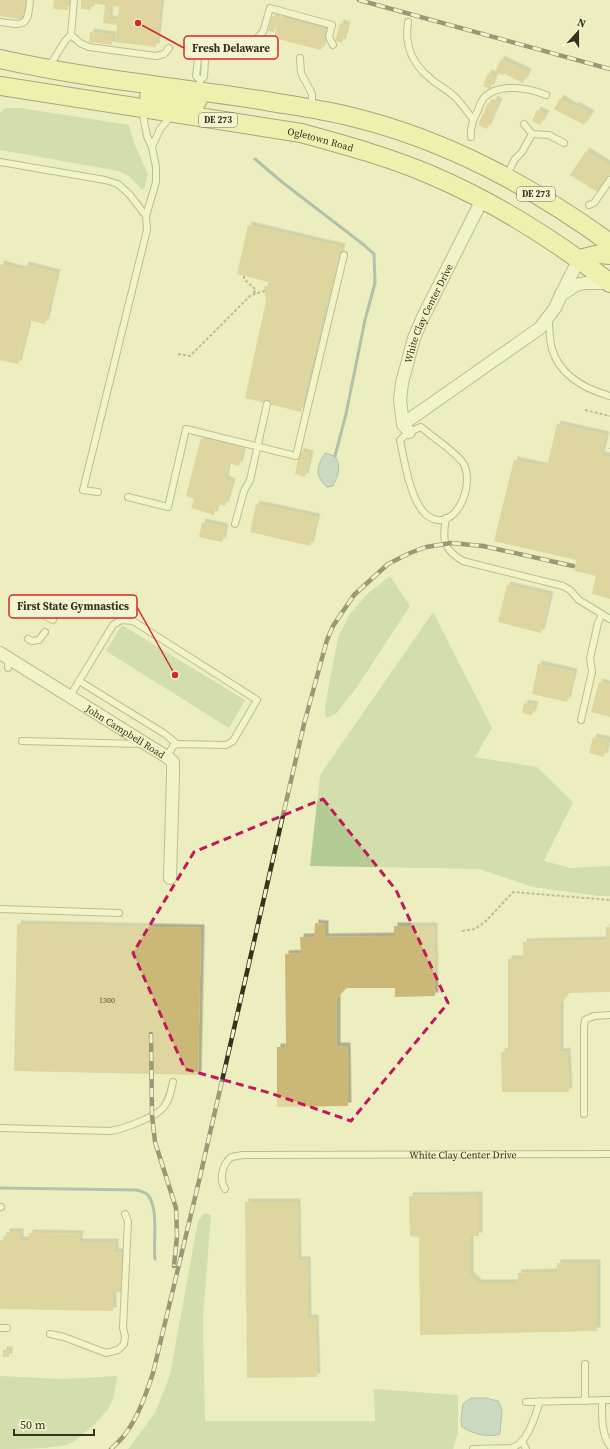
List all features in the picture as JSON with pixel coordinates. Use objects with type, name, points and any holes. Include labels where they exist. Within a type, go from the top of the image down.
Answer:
[{"type":"main road","name":"DE 273","points":[[0,60],[47,69],[122,80],[200,86],[353,117],[424,139],[483,164],[578,220],[610,243]]},
{"type":"main road","points":[[0,74],[10,73],[65,82],[93,83],[122,80]]},
{"type":"main road","name":"Ogletown Road","points":[[0,86],[301,133],[349,146],[431,175],[482,200],[529,227],[579,259],[610,283]]},
{"type":"main road","points":[[84,100],[126,94],[196,103],[199,97],[200,86]]},
{"type":"main road","points":[[424,139],[466,147],[510,169],[550,191],[610,233]]},
{"type":"main road","points":[[579,259],[600,254],[610,255]]},
{"type":"street","name":"White Clay Center Drive","points":[[406,428],[400,400],[402,382],[414,338],[423,317],[482,200]]},
{"type":"street","points":[[406,428],[540,328],[555,308],[579,259]]},
{"type":"street","points":[[561,294],[576,285],[586,283],[610,283]]},
{"type":"street","name":"John Campbell Road","points":[[5,660],[70,696],[173,762],[170,878]]},
{"type":"lane","points":[[0,22],[22,24],[27,21],[30,0]]},
{"type":"lane","points":[[47,69],[65,41],[71,35],[74,0]]},
{"type":"lane","points":[[255,51],[258,37],[263,32],[270,8],[332,25],[329,38],[333,45]]},
{"type":"lane","points":[[408,22],[406,32],[408,46],[412,56],[422,71],[456,98],[473,119]]},
{"type":"lane","points":[[71,35],[80,43],[89,47],[156,56],[164,54],[169,48]]},
{"type":"lane","points":[[200,86],[204,77],[205,60],[201,53]]},
{"type":"lane","points":[[300,58],[301,73],[312,94],[312,109]]},
{"type":"lane","points":[[471,137],[473,119],[484,99],[502,88],[525,88],[546,95]]},
{"type":"lane","points":[[98,492],[83,490],[146,230],[146,216],[156,182],[156,167],[152,147],[146,136],[142,109]]},
{"type":"lane","points":[[152,147],[160,129],[174,113]]},
{"type":"lane","points":[[524,124],[532,134],[549,135],[564,143]]},
{"type":"lane","points":[[510,169],[532,134]]},
{"type":"lane","points":[[0,162],[105,180],[118,184],[130,195],[146,216]]},
{"type":"lane","points":[[589,205],[594,203],[610,180]]},
{"type":"lane","points":[[128,498],[168,507],[186,429],[296,456],[323,327],[344,255]]},
{"type":"lane","points":[[548,318],[552,348],[556,359],[570,378],[582,386],[610,396]]},
{"type":"lane","points":[[235,524],[244,492],[250,480],[267,404]]},
{"type":"lane","points":[[422,427],[456,455],[463,464],[466,471],[467,483],[465,493],[461,504],[455,513],[446,518],[438,520],[428,516],[420,507],[413,494],[400,440],[406,428],[422,427]]},
{"type":"lane","points":[[446,518],[443,537],[449,550],[463,561],[563,586],[570,590],[579,600],[610,619]]},
{"type":"lane","points":[[581,720],[592,672],[590,658],[598,623],[602,614]]},
{"type":"lane","points":[[43,615],[53,620]]},
{"type":"lane","points":[[70,696],[113,626],[121,620],[133,621],[257,700],[233,741],[226,745],[177,744],[173,746],[167,757]]},
{"type":"lane","points":[[28,639],[32,642],[39,640],[45,632]]},
{"type":"lane","points":[[79,681],[165,734],[177,744]]},
{"type":"lane","points":[[22,741],[147,744]]},
{"type":"lane","points":[[0,909],[120,913]]},
{"type":"lane","points":[[584,1114],[585,1020],[594,1016],[610,1015]]},
{"type":"lane","points":[[0,1128],[110,1131],[123,1129],[163,1109],[170,1096],[173,1082]]},
{"type":"lane","name":"White Clay Center Drive","points":[[225,1188],[222,1183],[222,1174],[225,1165],[231,1157],[243,1155],[610,1154]]},
{"type":"lane","points":[[50,1334],[78,1342],[106,1353],[118,1350],[124,1344],[125,1336],[123,1328],[128,1221],[125,1214]]},
{"type":"lane","points":[[0,1328],[7,1328]]},
{"type":"lane","points":[[585,1364],[585,1401]]},
{"type":"lane","points":[[602,1400],[605,1440],[610,1446]]},
{"type":"lane","points":[[526,1402],[610,1400]]},
{"type":"lane","points":[[473,1449],[512,1448],[522,1441],[533,1423],[540,1402]]},
{"type":"lane","points":[[522,1441],[526,1449]]},
{"type":"path","points":[[178,354],[190,356],[256,290],[244,279],[244,276]]},
{"type":"path","points":[[251,295],[265,291]]},
{"type":"path","points":[[585,410],[610,416]]},
{"type":"path","points":[[462,931],[475,929],[487,920],[512,892],[610,900]]},
{"type":"highlighted area","points":[[323,799],[396,890],[448,1003],[351,1121],[270,1093],[185,1069],[133,953],[194,852]]},
{"type":"green space","points":[[5,108],[21,108],[129,125],[134,143],[148,174],[145,187],[142,190],[129,176],[119,171],[0,150],[0,113]]},
{"type":"green space","points":[[390,576],[410,606],[357,687],[336,714],[326,718],[325,705],[338,638],[350,614],[366,595]]},
{"type":"green space","points":[[433,612],[492,728],[475,757],[537,767],[573,802],[544,861],[571,868],[610,866],[610,896],[599,896],[533,887],[479,869],[310,866],[320,775]]},
{"type":"green space","points":[[122,625],[245,700],[229,728],[106,651]]},
{"type":"green space","points":[[204,1213],[211,1215],[203,1318],[205,1421],[375,1421],[374,1389],[458,1395],[458,1433],[453,1449],[128,1449],[155,1413],[170,1375],[198,1221]]},
{"type":"green space","points":[[0,1376],[63,1379],[117,1376],[113,1398],[108,1409],[101,1418],[76,1440],[67,1445],[59,1446],[25,1449],[0,1449]]},
{"type":"water","points":[[325,453],[335,456],[339,467],[338,475],[333,486],[327,487],[320,479],[318,471],[320,462]]},
{"type":"water","points":[[471,1398],[486,1398],[498,1401],[502,1409],[500,1434],[491,1436],[481,1435],[462,1427],[461,1420],[463,1404]]},
{"type":"building","points":[[0,0],[27,0],[25,20],[0,16]]},
{"type":"building","points":[[54,0],[68,0],[68,10],[53,9]]},
{"type":"building","points":[[81,0],[92,0],[91,10],[81,9]]},
{"type":"building","points":[[95,0],[161,0],[156,47],[115,42],[117,25],[103,23],[105,5],[95,4]],"holes":[[[110,5],[119,7],[118,20],[109,19]]]},
{"type":"building","points":[[272,16],[278,17],[274,32],[268,31]]},
{"type":"building","points":[[279,17],[327,30],[321,50],[274,38]]},
{"type":"building","points":[[340,23],[347,25],[342,43],[335,41]]},
{"type":"building","points":[[90,32],[113,35],[112,45],[89,42]]},
{"type":"building","points":[[501,59],[528,72],[523,83],[505,74],[502,75],[495,72]]},
{"type":"building","points":[[488,73],[495,76],[490,89],[483,86]]},
{"type":"building","points":[[560,98],[574,107],[575,105],[591,114],[584,125],[554,109]]},
{"type":"building","points":[[494,99],[499,102],[487,129],[478,125],[488,103],[492,104]]},
{"type":"building","points":[[537,110],[546,114],[540,125],[532,121]]},
{"type":"building","points":[[586,151],[610,166],[610,173],[597,192],[570,175]]},
{"type":"building","points":[[248,225],[342,247],[330,298],[327,297],[301,412],[245,398],[266,301],[264,286],[271,286],[272,283],[237,274]]},
{"type":"building","points":[[0,264],[24,270],[25,265],[57,273],[45,324],[29,320],[18,364],[0,360]]},
{"type":"building","points":[[557,424],[606,435],[601,455],[610,457],[610,599],[592,594],[596,576],[574,571],[576,560],[494,541],[514,460],[547,467]]},
{"type":"building","points":[[201,438],[243,448],[239,466],[228,463],[225,479],[232,482],[225,506],[217,504],[214,515],[191,508],[194,499],[186,496]]},
{"type":"building","points":[[300,451],[310,454],[305,477],[295,474]]},
{"type":"building","points":[[256,504],[317,517],[310,546],[250,532]]},
{"type":"building","points":[[202,522],[225,527],[222,542],[199,537]]},
{"type":"building","points":[[507,585],[550,595],[541,633],[498,622]]},
{"type":"building","points":[[538,664],[574,672],[567,702],[532,694]]},
{"type":"building","points":[[599,682],[610,685],[610,717],[591,712]]},
{"type":"building","points":[[524,703],[535,705],[532,715],[522,713]]},
{"type":"building","points":[[593,737],[608,740],[604,757],[589,753]]},
{"type":"building","points":[[315,923],[325,924],[325,937],[394,936],[394,926],[434,926],[435,996],[395,997],[395,988],[346,988],[337,998],[337,1046],[347,1046],[348,1106],[277,1107],[277,1047],[286,1047],[285,954],[301,953],[300,937],[314,937]]},
{"type":"building","points":[[17,924],[201,928],[198,1075],[14,1071]]},
{"type":"building","points":[[606,927],[610,927],[610,992],[569,993],[560,1004],[560,1052],[567,1051],[569,1092],[502,1092],[501,1052],[508,1051],[508,959],[523,959],[523,942],[606,940]]},
{"type":"building","points":[[479,1195],[479,1236],[470,1236],[470,1275],[478,1283],[518,1283],[518,1273],[557,1272],[557,1263],[597,1263],[597,1331],[420,1335],[419,1237],[410,1236],[409,1196]]},
{"type":"building","points":[[245,1202],[297,1202],[298,1260],[307,1260],[308,1318],[315,1318],[317,1377],[247,1378]]},
{"type":"building","points":[[6,1232],[20,1232],[20,1240],[29,1240],[29,1233],[80,1234],[79,1242],[115,1242],[115,1252],[122,1252],[122,1292],[113,1292],[113,1311],[0,1309],[0,1240],[6,1240]]},
{"type":"building","points":[[3,1350],[9,1350],[9,1357],[3,1357]]},
{"type":"waterway","points":[[255,159],[374,254],[375,283],[365,320],[346,414],[335,456]]},
{"type":"waterway","points":[[0,1188],[137,1190],[144,1192],[148,1195],[151,1201],[155,1217],[155,1259]]},
{"type":"railway","points":[[359,0],[610,69]]},
{"type":"railway","points":[[111,1449],[121,1439],[135,1419],[153,1373],[199,1181],[304,724],[327,640],[333,626],[354,595],[388,564],[426,547],[451,543],[483,546],[573,566]]},
{"type":"railway","points":[[151,1034],[152,1115],[155,1142],[176,1208],[177,1236],[174,1266]]},
{"type":"place","name":"Fresh Delaware","points":[[138,23]]},
{"type":"place","name":"First State Gymnastics","points":[[175,675]]}]
